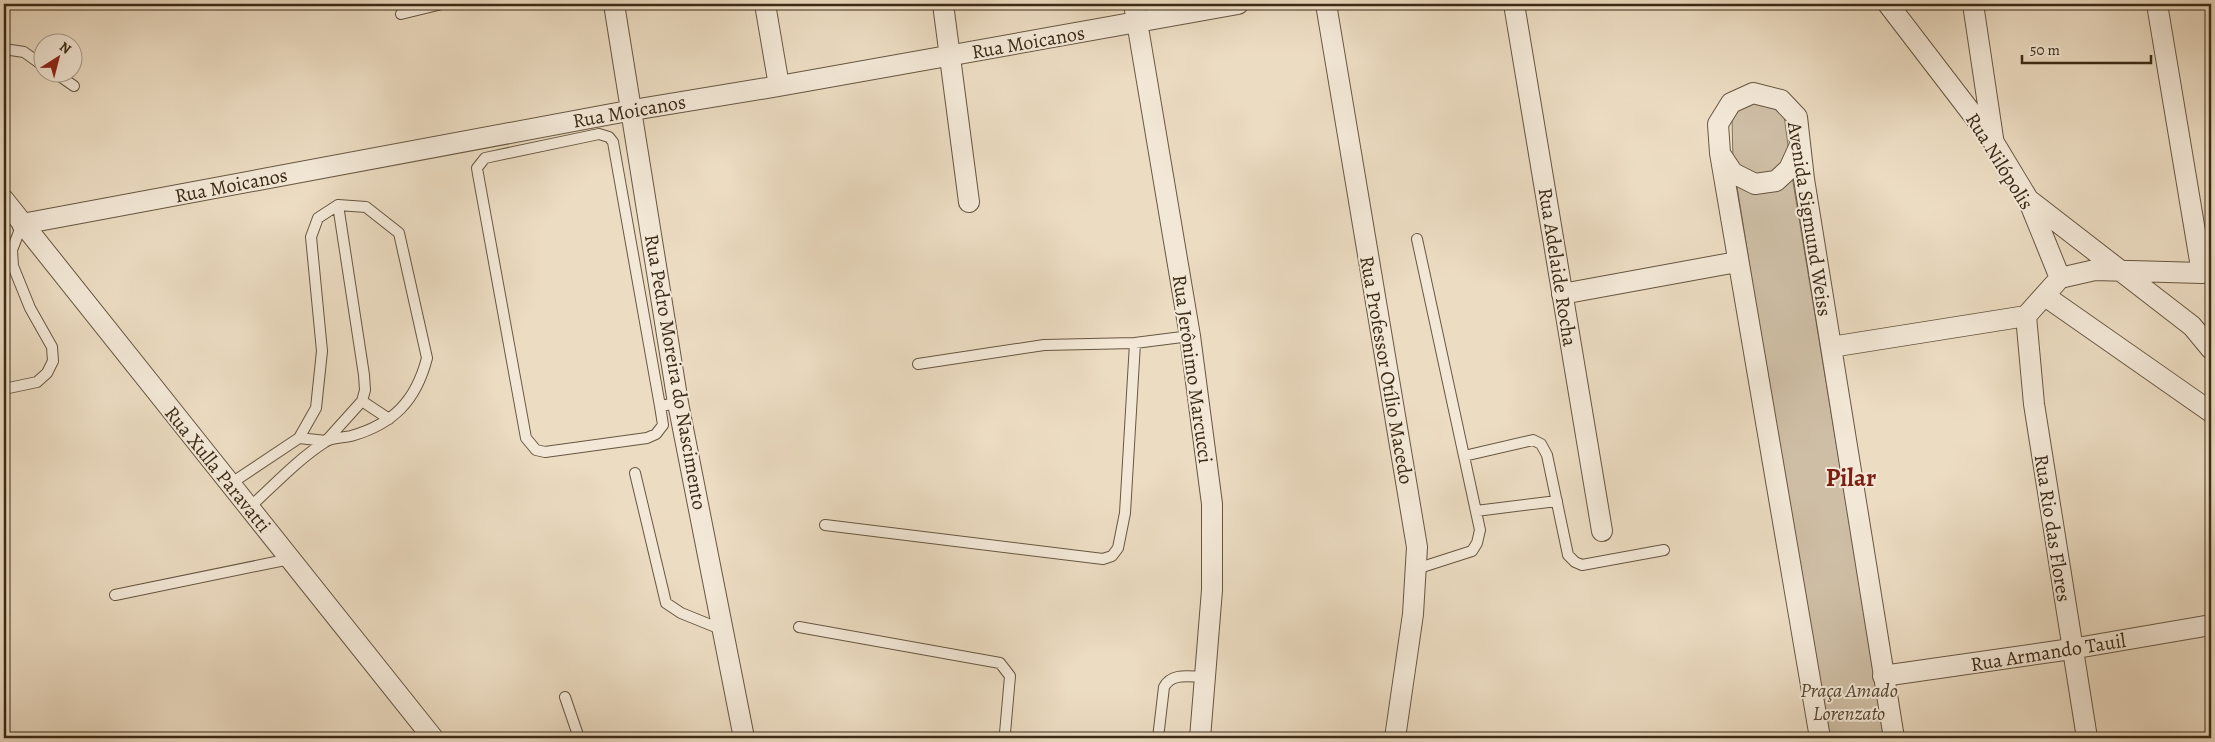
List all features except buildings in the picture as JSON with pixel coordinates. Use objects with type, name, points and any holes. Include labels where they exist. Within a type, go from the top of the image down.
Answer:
[{"type":"street","name":"Rua Pedro Moreira do Nascimento","points":[[614,4],[633,110],[669,405],[722,630],[744,738]]},
{"type":"street","points":[[765,4],[779,86]]},
{"type":"street","points":[[943,4],[969,202]]},
{"type":"street","name":"Rua Moicanos","points":[[22,224],[633,110],[950,55],[1136,13],[1238,4]]},
{"type":"street","name":"Rua Professor Otílio Macedo","points":[[1326,4],[1417,547],[1413,614],[1395,738]]},
{"type":"street","name":"Rua Adelaide Rocha","points":[[1514,4],[1602,531]]},
{"type":"street","name":"Rua Nilópolis","points":[[1888,4],[1993,141],[2028,199],[2060,278]]},
{"type":"street","points":[[1973,4],[1993,141]]},
{"type":"street","points":[[1831,347],[2026,316],[2060,278],[2095,270],[2206,272],[2157,4]]},
{"type":"street","name":"Rua Jerônimo Marcucci","points":[[1136,13],[1190,336],[1212,504],[1212,590],[1200,738]]},
{"type":"street","name":"Avenida Sigmund Weiss","points":[[1820,738],[1737,262],[1720,153],[1718,124],[1731,103],[1753,93],[1781,100],[1797,117],[1804,179],[1894,738]]},
{"type":"street","points":[[1720,153],[1733,173],[1755,184],[1776,181],[1789,169],[1800,143]]},
{"type":"street","points":[[2028,199],[2192,326],[2211,349]]},
{"type":"street","name":"Rua Xulla Paravatti","points":[[4,200],[433,738]]},
{"type":"street","points":[[1562,294],[1737,262]]},
{"type":"street","points":[[2045,296],[2211,412]]},
{"type":"street","name":"Rua Rio das Flores","points":[[2026,316],[2034,404],[2071,649],[2087,738]]},
{"type":"street","name":"Rua Armando Tauil","points":[[1883,676],[2071,649],[2211,625]]},
{"type":"lane","points":[[401,14],[442,4]]},
{"type":"lane","points":[[4,49],[24,52],[32,57]]},
{"type":"lane","points":[[68,82],[74,86]]},
{"type":"lane","points":[[599,134],[608,136],[613,142],[669,405],[663,426],[656,434],[647,438],[545,452],[530,445],[526,438],[477,168],[485,158],[599,134]]},
{"type":"lane","points":[[249,508],[326,441],[362,401],[365,390],[364,375],[338,205]]},
{"type":"lane","points":[[230,484],[299,438],[316,408],[322,350],[311,237],[318,218],[338,205],[366,207],[399,233],[426,358],[423,374],[413,396],[389,419],[371,429],[326,441],[299,438]]},
{"type":"lane","points":[[4,389],[37,382],[47,373],[53,361],[52,347],[30,308],[13,266],[12,250],[22,224]]},
{"type":"lane","points":[[1416,569],[1472,551],[1477,543],[1480,530],[1417,238]]},
{"type":"lane","points":[[918,364],[1044,345],[1135,343],[1190,336]]},
{"type":"lane","points":[[824,525],[1103,559],[1112,556],[1118,548],[1125,512],[1135,343]]},
{"type":"lane","points":[[362,401],[389,419]]},
{"type":"lane","points":[[1464,456],[1533,440],[1541,444],[1547,455],[1568,555],[1575,562],[1582,565],[1664,550]]},
{"type":"lane","points":[[635,473],[666,603],[681,613],[722,630]]},
{"type":"lane","points":[[1476,511],[1557,501]]},
{"type":"lane","points":[[115,595],[290,559]]},
{"type":"lane","points":[[799,627],[1000,663],[1010,676],[1005,732],[1008,738]]},
{"type":"lane","points":[[1158,738],[1166,682],[1175,677],[1205,677]]},
{"type":"lane","points":[[565,697],[579,738]]},
{"type":"green space","name":"Praça Amado Lorenzato","points":[[1769,98],[1784,115],[1792,176],[1885,738],[1825,738],[1733,161],[1732,118],[1741,99]]},
{"type":"district","name":"Pilar","points":[[1851,477]]}]
